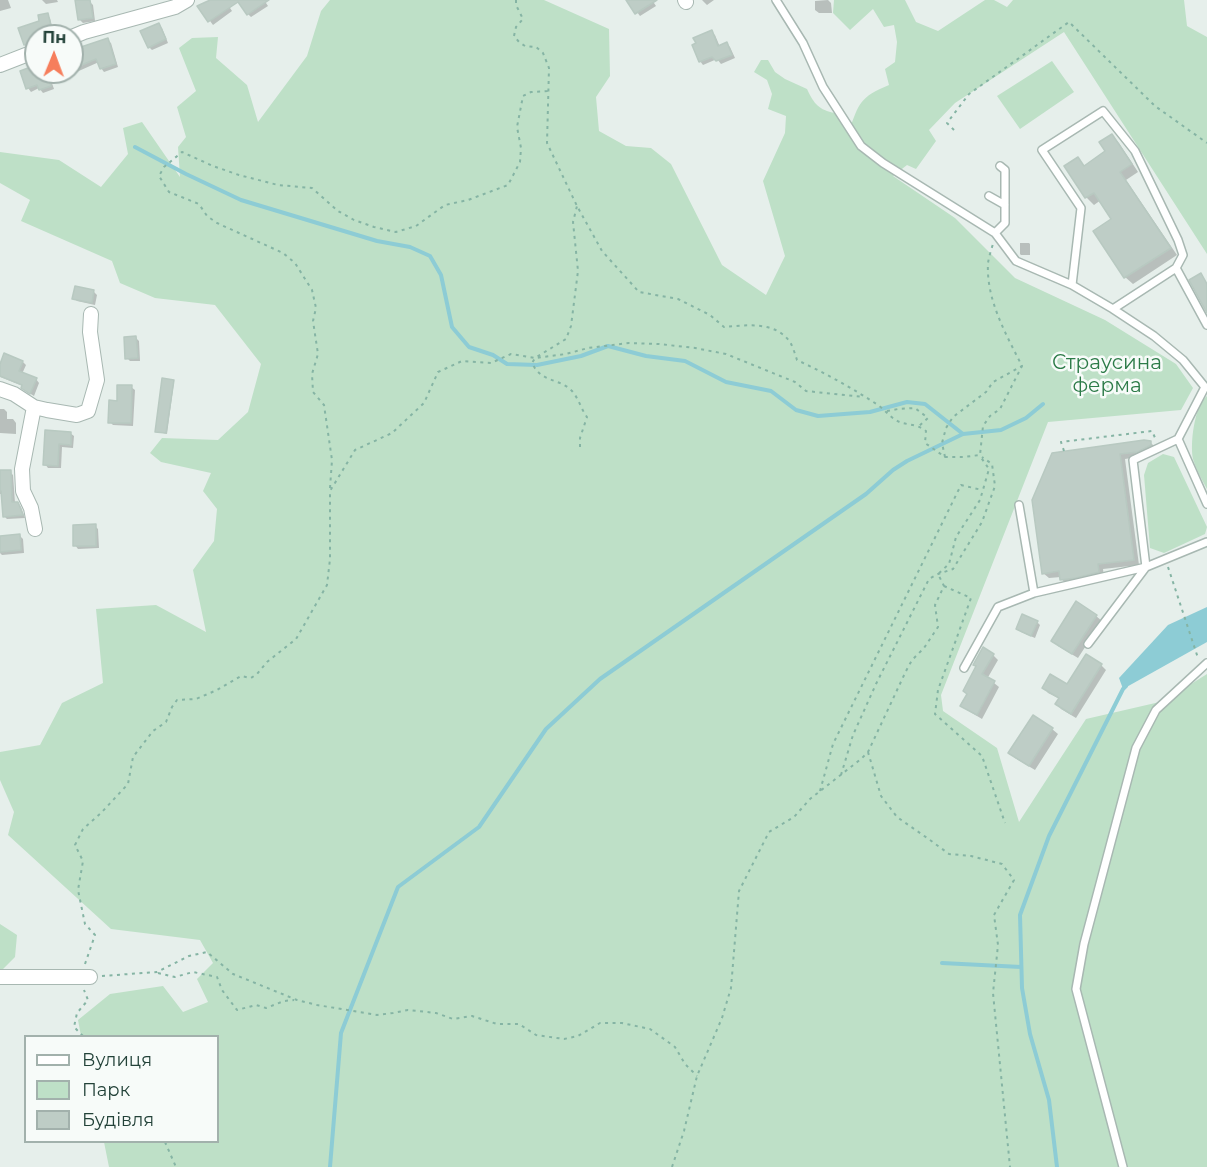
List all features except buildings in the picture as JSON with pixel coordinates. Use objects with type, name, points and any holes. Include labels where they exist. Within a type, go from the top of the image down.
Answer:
[{"type":"street","points":[[84,33],[175,7],[187,0]]},
{"type":"street","points":[[0,65],[24,56]]},
{"type":"street","points":[[0,389],[14,394],[34,407],[77,415],[88,411],[97,380],[90,332],[91,315]]},
{"type":"street","points":[[34,407],[22,469],[23,490],[31,508],[35,529]]},
{"type":"street","points":[[0,977],[83,977]]},
{"type":"lane","points":[[776,0],[803,43],[823,87],[861,146],[883,163],[996,233],[1016,261],[1072,285],[1154,336],[1183,360],[1206,388],[1178,438],[1133,460],[1146,567],[1088,644]]},
{"type":"lane","points":[[1072,285],[1081,208],[1042,150],[1103,111],[1135,151],[1183,255],[1176,268],[1113,309]]},
{"type":"lane","points":[[996,233],[1005,223],[1005,170],[1000,166]]},
{"type":"lane","points":[[988,196],[1005,205]]},
{"type":"lane","points":[[1176,268],[1207,325]]},
{"type":"lane","points":[[1178,438],[1207,504]]},
{"type":"lane","points":[[1018,505],[1034,593]]},
{"type":"lane","points":[[964,668],[998,607],[1034,593],[1146,567],[1207,542]]},
{"type":"lane","points":[[1123,1167],[1076,989],[1084,944],[1136,748],[1156,710],[1207,663]]},
{"type":"path","points":[[516,0],[523,19],[516,27],[514,36],[525,46],[536,47],[543,53],[549,69],[548,143],[577,206],[602,251],[639,292],[678,299],[710,315],[724,327],[749,325],[774,328],[790,342],[797,360],[823,372],[866,398],[887,411],[896,421],[919,426],[926,431],[925,443],[945,457],[980,455],[992,464],[995,486],[982,522],[953,569],[929,579],[853,735],[841,775]]},
{"type":"path","points":[[954,129],[947,123],[969,94],[1069,22],[1155,106],[1207,143]]},
{"type":"path","points":[[82,1035],[74,1026],[76,1013],[88,1000],[84,990],[84,964],[95,935],[85,924],[78,890],[83,861],[75,845],[83,829],[128,784],[133,757],[153,731],[166,722],[177,700],[196,699],[241,676],[251,678],[296,639],[327,585],[330,559],[332,460],[324,405],[313,392],[312,374],[318,354],[313,321],[316,308],[312,290],[295,263],[283,254],[217,223],[207,216],[199,204],[168,192],[159,176],[164,167],[182,152],[239,175],[278,185],[312,188],[338,211],[354,220],[396,232],[416,226],[445,205],[468,200],[508,185],[520,162],[521,148],[517,127],[523,96],[531,92],[549,92]]},
{"type":"path","points":[[577,206],[573,222],[579,271],[571,326],[566,339],[535,358],[532,363],[539,374],[571,389],[580,401],[587,417],[580,438],[580,447]]},
{"type":"path","points":[[996,233],[988,262],[991,289],[997,314],[1022,366]]},
{"type":"path","points":[[330,491],[355,450],[392,433],[424,403],[438,372],[462,361],[491,363],[511,354],[535,358],[629,343],[659,344],[726,354],[795,382],[806,391],[866,398]]},
{"type":"path","points":[[945,457],[942,443],[946,428],[953,417],[986,393],[993,382],[1022,366]]},
{"type":"path","points":[[939,574],[950,564],[956,537],[980,500],[983,491],[989,469],[980,455],[982,426],[1000,409],[1022,366]]},
{"type":"path","points":[[887,411],[915,408],[928,418],[919,426]]},
{"type":"path","points":[[1064,451],[1061,442],[1152,431],[1160,447]]},
{"type":"path","points":[[820,791],[833,744],[961,484],[983,491]]},
{"type":"path","points":[[1166,559],[1198,657]]},
{"type":"path","points":[[939,574],[944,586],[972,598],[938,690],[935,714],[982,756],[1005,823]]},
{"type":"path","points":[[672,1167],[684,1131],[696,1076],[722,1018],[731,988],[739,891],[768,832],[794,817],[810,799],[868,752],[912,660],[924,648],[938,627],[934,604],[944,586]]},
{"type":"path","points":[[868,752],[881,796],[897,818],[949,854],[971,856],[1002,864],[1014,880],[994,915],[998,945],[993,993],[1010,1167]]},
{"type":"path","points":[[157,972],[189,956],[207,952],[233,974],[297,1000],[317,1005],[376,1015],[408,1010],[436,1013],[453,1019],[471,1016],[497,1024],[519,1024],[536,1035],[564,1039],[578,1035],[600,1023],[622,1023],[650,1029],[675,1047],[685,1064],[696,1076]]},
{"type":"path","points":[[83,977],[157,972],[175,977],[193,972],[218,977],[222,990],[237,1011],[256,1005],[266,1008],[284,1001],[297,1000]]},
{"type":"path","points":[[165,1143],[176,1167]]},
{"type":"green space","name":"Страусина ферма","points":[[330,0],[544,0],[609,29],[610,76],[596,97],[599,131],[626,146],[651,148],[671,164],[722,265],[766,295],[785,256],[763,181],[785,133],[786,116],[768,109],[772,94],[767,80],[754,72],[761,60],[768,60],[775,72],[807,89],[818,106],[835,113],[849,131],[858,107],[866,97],[889,85],[885,69],[895,62],[897,42],[894,25],[884,27],[873,9],[850,30],[833,13],[834,0],[905,0],[916,22],[938,31],[985,0],[994,0],[1007,7],[1013,0],[1184,0],[1187,26],[1207,37],[1207,254],[1064,32],[955,103],[929,130],[936,141],[916,169],[907,165],[893,176],[955,218],[1015,278],[1105,320],[1176,364],[1193,388],[1181,410],[1048,422],[941,695],[943,711],[997,748],[1019,822],[1086,719],[1164,701],[1207,674],[1207,1167],[109,1167],[104,1143],[219,1143],[219,1035],[81,1035],[78,1020],[110,994],[163,986],[183,1012],[208,1002],[197,979],[213,963],[200,940],[111,929],[8,835],[14,812],[0,780],[0,752],[40,745],[62,703],[103,683],[96,609],[156,605],[206,632],[193,570],[214,541],[217,509],[203,491],[211,473],[161,462],[150,453],[162,438],[218,440],[248,412],[261,364],[215,305],[155,298],[120,283],[112,261],[21,221],[30,200],[0,183],[0,152],[59,160],[101,187],[128,154],[123,128],[142,122],[180,177],[178,147],[186,137],[177,107],[196,91],[179,48],[192,38],[218,37],[216,58],[247,85],[258,122],[307,56],[321,11]]},
{"type":"green space","points":[[1052,61],[1074,92],[1020,129],[997,96]]},
{"type":"green space","points":[[1207,396],[1207,489],[1194,463],[1192,444],[1196,416]]},
{"type":"green space","points":[[1163,454],[1174,457],[1207,527],[1205,534],[1164,553],[1150,548],[1144,475],[1148,463]]},
{"type":"green space","points":[[0,924],[17,935],[15,957],[3,969],[0,969]]},
{"type":"water","points":[[1207,607],[1207,642],[1123,689],[1119,678],[1168,625]]},
{"type":"waterway","points":[[135,147],[241,200],[377,241],[410,247],[430,256],[441,275],[452,327],[469,347],[493,355],[507,364],[537,365],[581,356],[608,346],[646,356],[685,361],[726,382],[771,391],[796,410],[818,416],[870,412],[907,402],[925,404],[963,434]]},
{"type":"waterway","points":[[330,1167],[341,1033],[398,887],[479,827],[546,729],[600,679],[866,494],[907,461],[963,434],[1001,430],[1026,418],[1043,404]]},
{"type":"waterway","points":[[1057,1167],[1049,1100],[1030,1034],[1022,988],[1020,915],[1049,836],[1126,686]]},
{"type":"waterway","points":[[942,963],[1021,967]]}]
